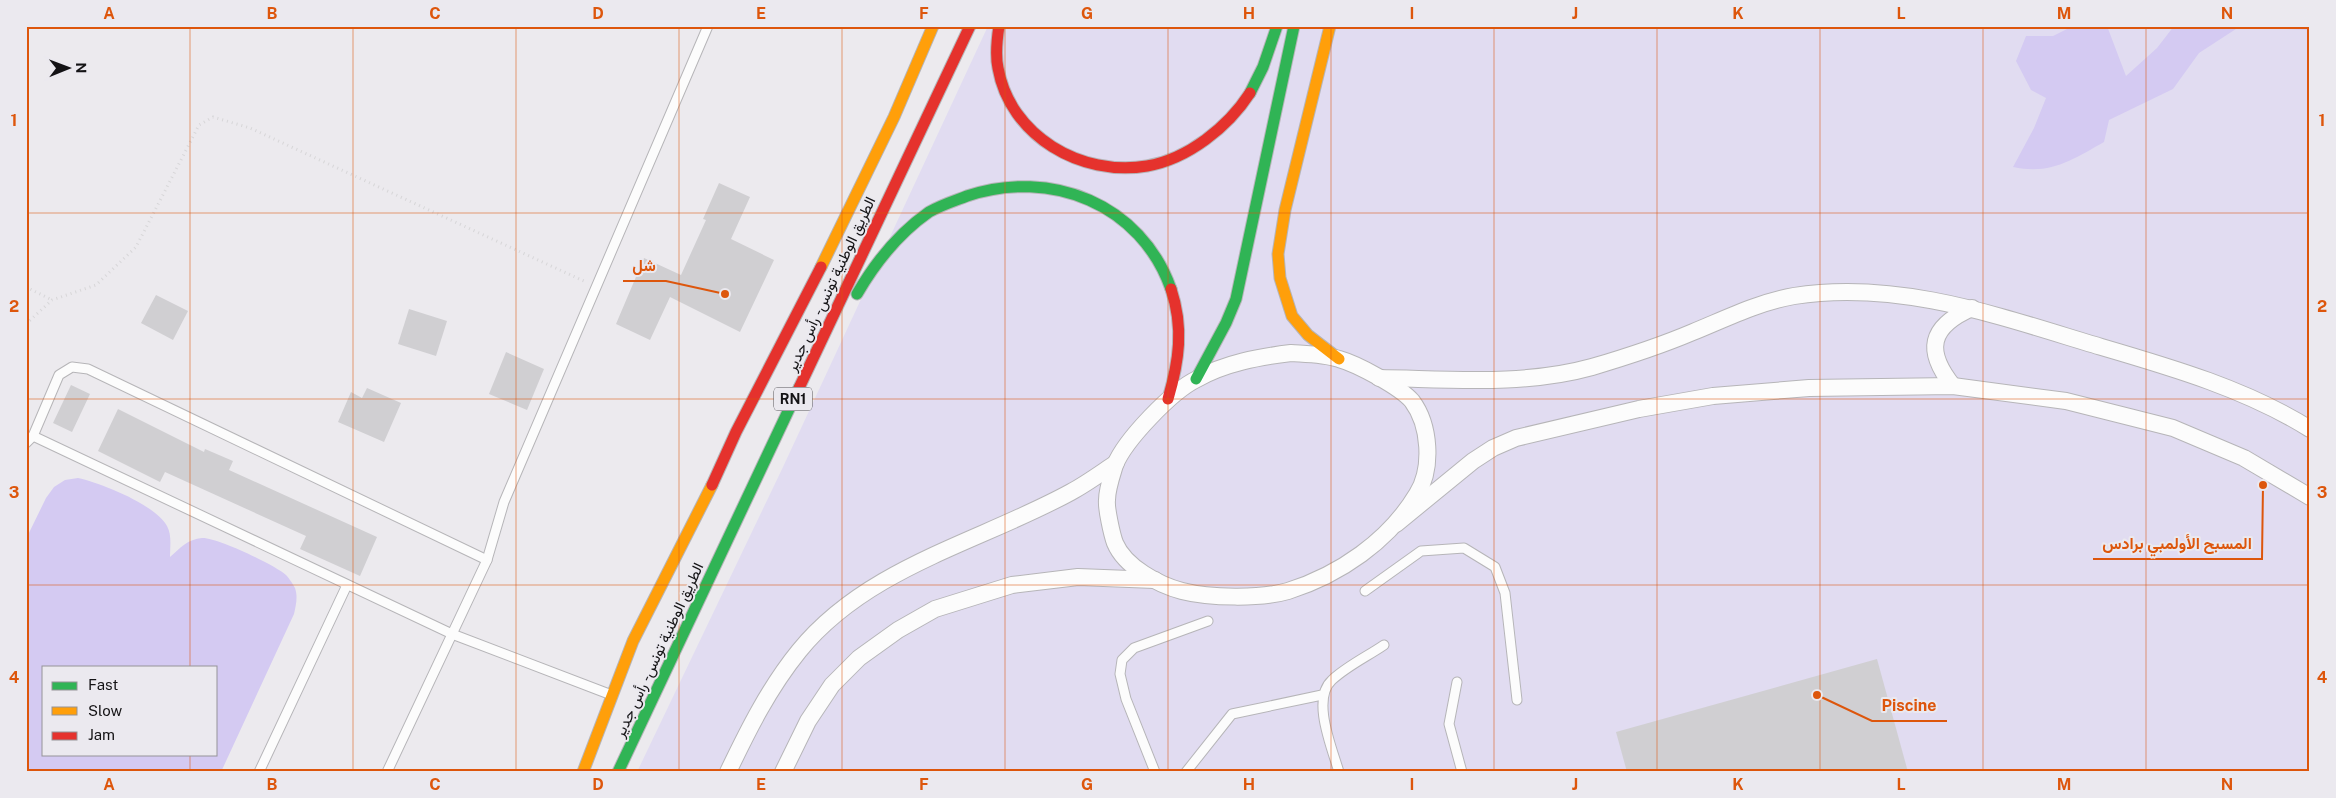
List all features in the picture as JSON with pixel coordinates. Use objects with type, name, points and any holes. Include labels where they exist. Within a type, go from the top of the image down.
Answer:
[{"type":"main road","name":"الطريق الوطنية تونس - رأس جدير","points":[[583,772],[611,695],[640,625],[723,462],[736,432],[846,218],[894,117],[933,26]]},
{"type":"main road","name":"الطريق الوطنية تونس - رأس جدير","points":[[618,772],[970,26]]},
{"type":"main road","points":[[999,26],[996,42],[997,66],[1012,108],[1027,126],[1042,142],[1071,157],[1099,165],[1125,168],[1147,166],[1173,158],[1212,134],[1227,120],[1255,86],[1277,26]]},
{"type":"main road","points":[[1196,379],[1226,323],[1236,299],[1294,26]]},
{"type":"main road","points":[[1330,26],[1285,210],[1278,254],[1280,278],[1292,316],[1308,335],[1339,358]]},
{"type":"main road","points":[[894,117],[902,67]]},
{"type":"main road","points":[[784,420],[864,282],[877,264],[905,233],[941,206],[967,195],[1015,187],[1049,188],[1092,200],[1115,212],[1136,228],[1151,247],[1172,285],[1176,301],[1179,356],[1168,399]]},
{"type":"street","points":[[1379,378],[1502,379],[1548,376],[1590,368],[1670,342],[1754,307],[1800,295],[1842,292],[1885,292],[1972,308],[2187,372],[2250,399],[2310,429]]},
{"type":"street","points":[[1954,386],[1941,371],[1935,356],[1937,336],[1946,322],[1972,308]]},
{"type":"street","points":[[1396,524],[1419,492],[1428,462],[1425,429],[1412,402],[1397,388],[1339,358],[1291,353],[1257,358],[1196,379],[1168,399],[1144,424],[1116,464],[1106,500],[1115,544],[1129,563],[1155,580],[1180,590],[1227,597],[1286,592],[1323,578],[1353,560],[1493,448],[1516,438],[1557,427],[1713,396],[1809,388],[1954,386],[2066,401],[2173,428],[2244,458],[2310,497]]},
{"type":"street","points":[[728,772],[774,684],[800,650],[831,618],[884,581],[1072,492],[1116,464]]},
{"type":"street","points":[[783,772],[808,722],[832,685],[859,658],[898,630],[935,609],[1012,585],[1078,577],[1155,580]]},
{"type":"lane","points":[[387,772],[487,560],[504,502],[708,26]]},
{"type":"lane","points":[[26,443],[33,436],[59,375],[72,367],[88,369],[487,560]]},
{"type":"lane","points":[[33,436],[452,634],[611,695]]},
{"type":"lane","points":[[1365,591],[1420,551],[1464,548],[1495,567],[1505,593],[1517,700]]},
{"type":"lane","points":[[260,772],[347,585]]},
{"type":"lane","points":[[1155,772],[1126,699],[1120,674],[1122,660],[1134,648],[1208,621]]},
{"type":"lane","points":[[1339,772],[1324,719],[1322,695],[1331,680],[1384,645]]},
{"type":"lane","points":[[1457,682],[1449,724],[1462,772]]},
{"type":"lane","points":[[1186,772],[1232,714],[1322,695]]},
{"type":"path","points":[[26,324],[52,300],[96,285],[136,246],[199,125],[213,117],[250,128],[596,287]]},
{"type":"path","points":[[26,287],[52,300]]},
{"type":"shaded area","points":[[988,26],[2310,26],[2310,772],[637,772],[783,467]]},
{"type":"shaded area","points":[[2073,26],[2107,26],[2126,76],[2157,48],[2174,26],[2310,26],[2310,30],[2239,27],[2199,53],[2173,89],[2109,120],[2104,142],[2061,164],[2039,169],[2013,167],[2034,128],[2046,98],[2031,90],[2016,61],[2026,36],[2053,36]]},
{"type":"shaded area","points":[[78,478],[127,496],[152,510],[161,518],[169,530],[170,557],[184,544],[192,540],[209,539],[245,552],[280,570],[290,579],[297,598],[294,614],[221,772],[26,772],[26,539],[46,498],[54,487],[65,480]]},
{"type":"building","points":[[719,183],[750,197],[731,239],[774,260],[740,332],[670,297],[650,340],[616,324],[644,258],[681,275],[706,220],[703,219]]},
{"type":"building","points":[[156,295],[188,311],[173,340],[141,323]]},
{"type":"building","points":[[409,309],[447,321],[436,356],[398,344]]},
{"type":"building","points":[[506,352],[544,369],[527,410],[489,394]]},
{"type":"building","points":[[71,385],[90,394],[72,432],[53,423]]},
{"type":"building","points":[[367,388],[401,403],[384,442],[338,422],[351,392],[362,398]]},
{"type":"building","points":[[118,409],[204,452],[205,449],[233,461],[229,470],[377,537],[360,576],[300,549],[306,536],[165,472],[160,482],[98,451]]},
{"type":"building","points":[[1877,659],[1908,772],[1627,772],[1616,732]]},
{"type":"traffic: fast","points":[[1250,93],[1263,67],[1277,26]]},
{"type":"traffic: fast","points":[[1196,379],[1226,323],[1236,299],[1294,26]]},
{"type":"traffic: fast","points":[[857,294],[889,249],[908,229],[929,212],[967,196],[999,188],[1030,187],[1061,191],[1089,200],[1115,215],[1138,235],[1157,259],[1171,289]]},
{"type":"traffic: fast","points":[[618,772],[799,388]]},
{"type":"traffic: slow","points":[[821,267],[894,117],[933,26]]},
{"type":"traffic: slow","points":[[1330,26],[1285,210],[1278,254],[1280,278],[1292,316],[1308,335],[1339,359]]},
{"type":"traffic: slow","points":[[583,772],[633,641],[712,485]]},
{"type":"traffic: jam","points":[[799,388],[970,26]]},
{"type":"traffic: jam","points":[[999,26],[996,52],[998,68],[1005,92],[1017,114],[1033,132],[1052,147],[1074,158],[1098,165],[1122,168],[1147,166],[1162,162],[1192,149],[1219,129],[1241,106],[1250,93]]},
{"type":"traffic: jam","points":[[712,485],[736,432],[821,267]]},
{"type":"traffic: jam","points":[[1168,399],[1175,371],[1179,331],[1178,317],[1171,289]]},
{"type":"place","name":"شل","points":[[725,294]]},
{"type":"place","name":"المسبح الأولمبي برادس","points":[[2263,485]]},
{"type":"place","name":"Piscine","points":[[1817,695]]}]
